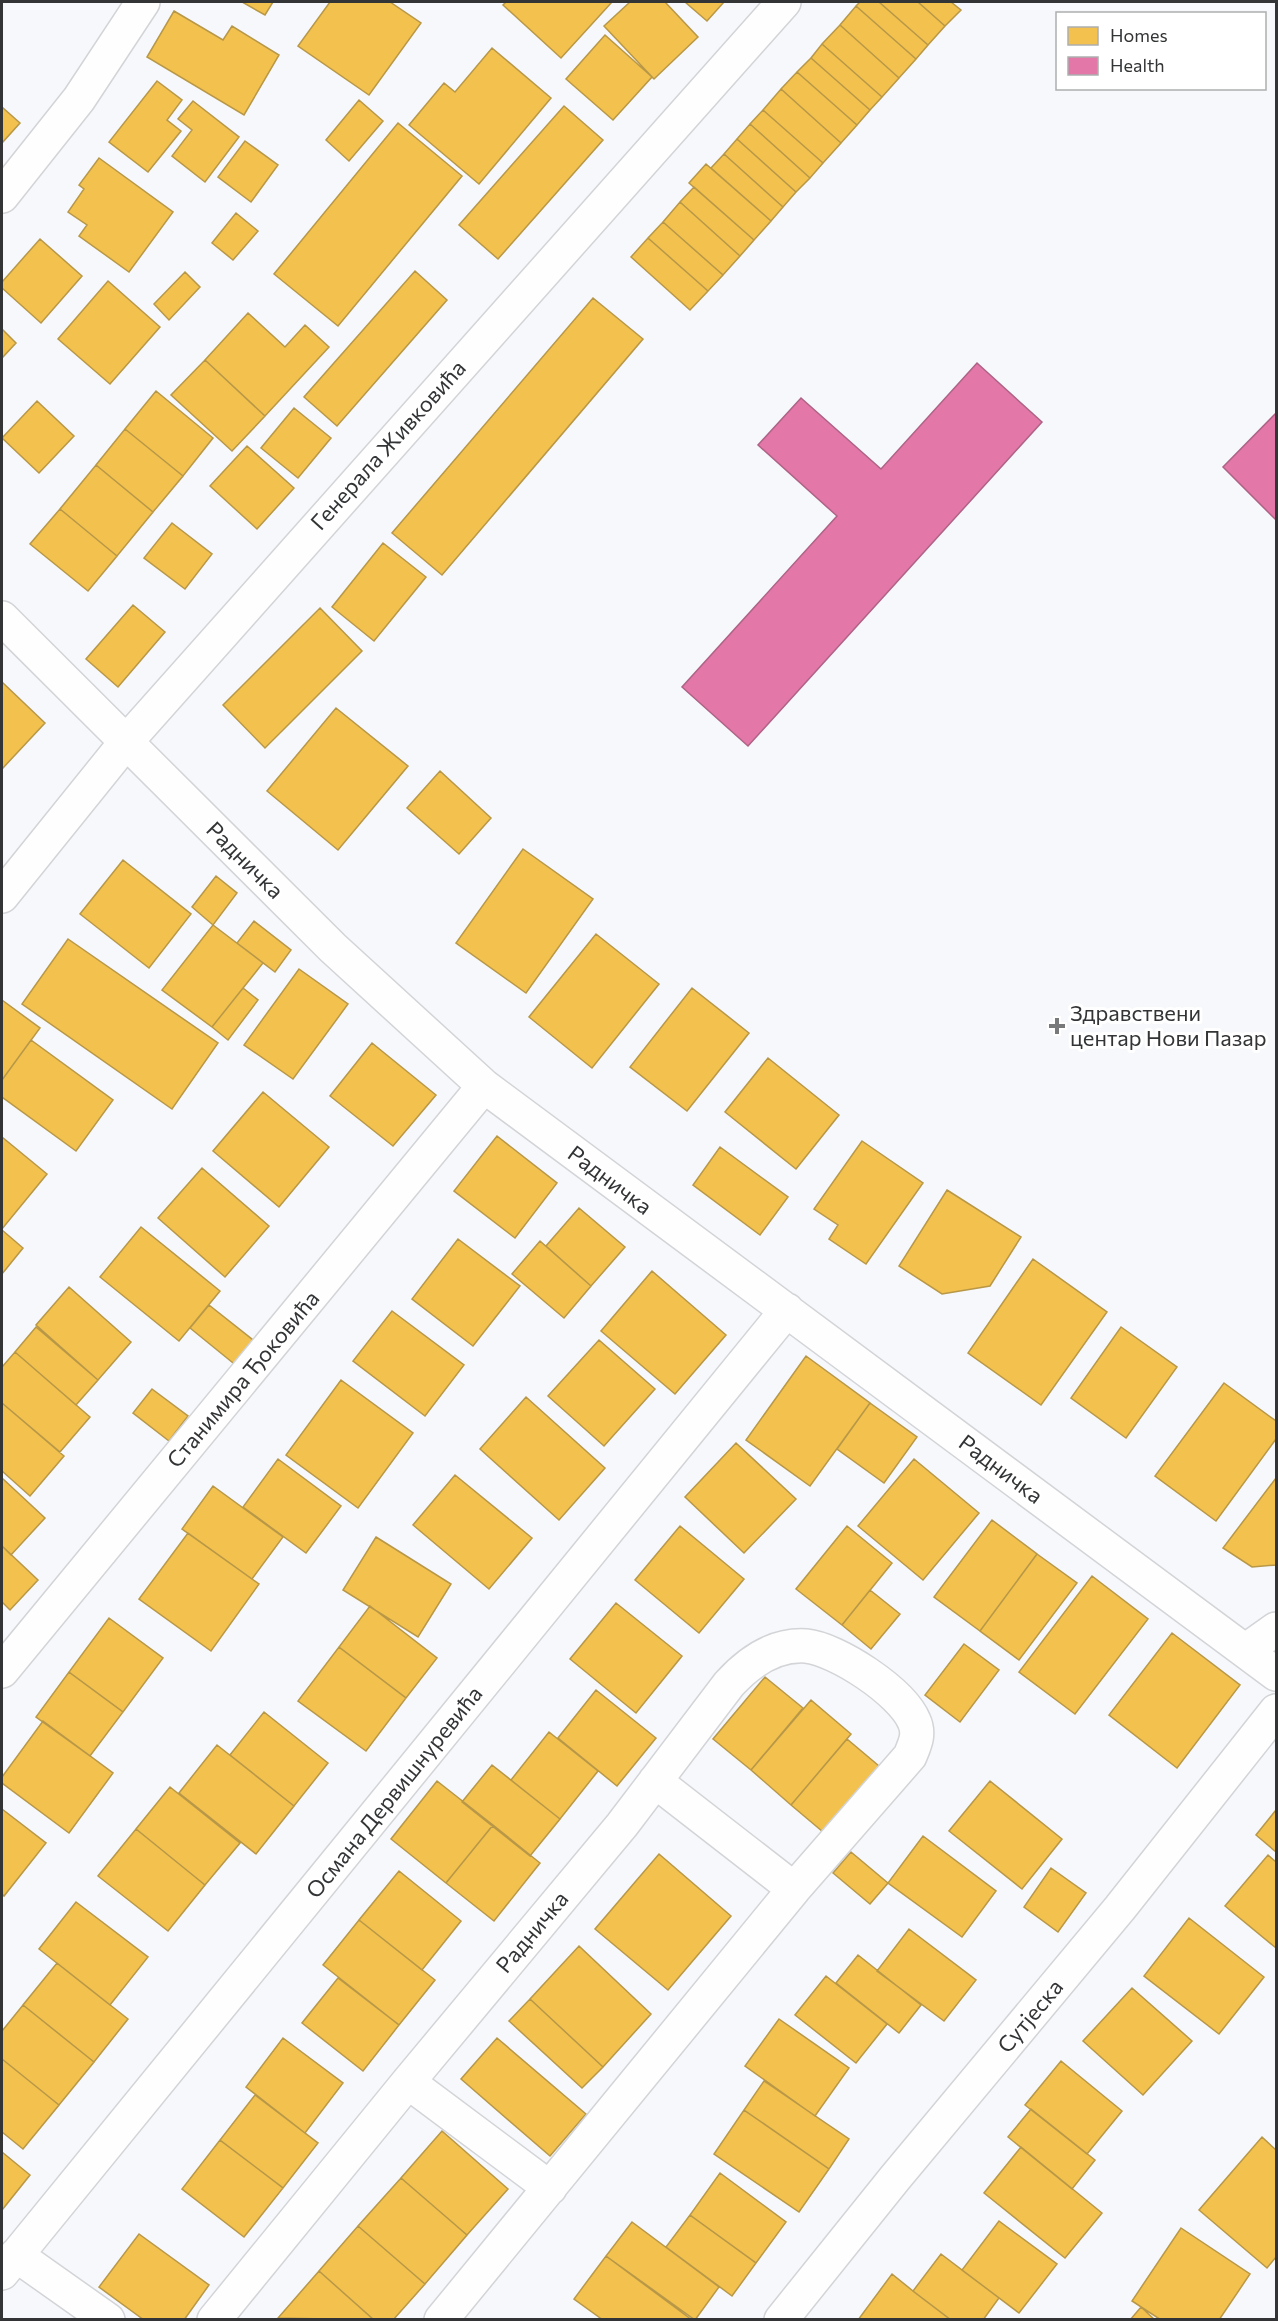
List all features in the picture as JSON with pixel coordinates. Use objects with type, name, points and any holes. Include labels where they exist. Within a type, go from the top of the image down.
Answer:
[{"type":"street","points":[[2,196],[79,99],[143,2]]},
{"type":"street","name":"Генерала Живковића","points":[[2,896],[126,742],[784,2]]},
{"type":"street","name":"Радничка","points":[[2,618],[333,948],[484,1086],[1276,1674]]},
{"type":"street","name":"Станимира Ђоковића","points":[[2,1671],[484,1086]]},
{"type":"street","name":"Османа Дервишнуревића","points":[[9,2264],[787,1310]]},
{"type":"street","points":[[1245,1651],[1276,1629]]},
{"type":"street","name":"Радничка","points":[[214,2319],[622,1825],[729,1684],[744,1668],[780,1649],[804,1646],[839,1656],[890,1691],[914,1721],[918,1738],[910,1756],[794,1889],[441,2319]]},
{"type":"street","name":"Сутјеска","points":[[782,2319],[895,2178],[1120,1908],[1276,1711]]},
{"type":"street","points":[[655,1781],[794,1889]]},
{"type":"street","points":[[408,2082],[550,2187]]},
{"type":"street","points":[[9,2264],[108,2319]]},
{"type":"building: Homes","points":[[242,2],[273,2],[265,15]]},
{"type":"building: Homes","points":[[330,2],[390,2],[421,23],[369,95],[298,46]]},
{"type":"building: Homes","points":[[506,2],[612,2],[561,58],[503,5]]},
{"type":"building: Homes","points":[[630,2],[665,2],[698,37],[654,79],[604,26]]},
{"type":"building: Homes","points":[[685,2],[724,2],[707,21]]},
{"type":"building: Homes","points":[[860,2],[879,2],[928,45],[916,59],[856,6]]},
{"type":"building: Homes","points":[[879,2],[918,2],[945,26],[928,45]]},
{"type":"building: Homes","points":[[918,2],[951,2],[961,10],[945,26]]},
{"type":"building: Homes","points":[[856,6],[916,59],[899,78],[840,25]]},
{"type":"building: Homes","points":[[174,11],[223,40],[232,26],[279,55],[244,115],[147,57]]},
{"type":"building: Homes","points":[[840,25],[899,78],[882,97],[822,44]]},
{"type":"building: Homes","points":[[605,35],[652,77],[613,120],[566,79]]},
{"type":"building: Homes","points":[[822,44],[882,97],[870,110],[811,58]]},
{"type":"building: Homes","points":[[492,48],[551,98],[479,184],[409,125],[444,83],[455,92]]},
{"type":"building: Homes","points":[[811,58],[870,110],[857,125],[797,72]]},
{"type":"building: Homes","points":[[797,72],[857,125],[841,143],[781,89]]},
{"type":"building: Homes","points":[[157,81],[182,100],[167,120],[181,131],[148,172],[109,142]]},
{"type":"building: Homes","points":[[781,89],[841,143],[823,163],[763,110]]},
{"type":"building: Homes","points":[[359,100],[383,121],[349,161],[326,140]]},
{"type":"building: Homes","points":[[193,101],[239,137],[205,182],[172,156],[192,130],[178,119]]},
{"type":"building: Homes","points":[[564,106],[603,140],[498,259],[459,225]]},
{"type":"building: Homes","points":[[2,107],[20,123],[2,143]]},
{"type":"building: Homes","points":[[763,110],[823,163],[810,178],[750,124]]},
{"type":"building: Homes","points":[[398,123],[462,176],[338,326],[274,274]]},
{"type":"building: Homes","points":[[750,124],[810,178],[796,192],[737,139]]},
{"type":"building: Homes","points":[[737,139],[796,192],[783,207],[724,154]]},
{"type":"building: Homes","points":[[245,141],[278,165],[251,202],[218,177]]},
{"type":"building: Homes","points":[[724,154],[783,207],[771,221],[711,168]]},
{"type":"building: Homes","points":[[99,158],[173,212],[129,272],[79,236],[87,225],[68,212],[84,189],[79,185]]},
{"type":"building: Homes","points":[[706,164],[771,221],[754,240],[689,183]]},
{"type":"building: Homes","points":[[694,187],[754,240],[740,256],[680,202]]},
{"type":"building: Homes","points":[[680,202],[740,256],[723,275],[663,222]]},
{"type":"building: Homes","points":[[236,213],[258,231],[233,260],[212,243]]},
{"type":"building: Homes","points":[[663,222],[723,275],[708,291],[648,238]]},
{"type":"building: Homes","points":[[648,238],[708,291],[690,310],[631,257]]},
{"type":"building: Homes","points":[[40,239],[82,276],[41,323],[2,288],[2,282]]},
{"type":"building: Homes","points":[[415,271],[447,300],[337,426],[304,397]]},
{"type":"building: Homes","points":[[185,272],[200,287],[169,320],[154,304]]},
{"type":"building: Homes","points":[[108,281],[160,327],[110,384],[58,339]]},
{"type":"building: Homes","points":[[593,298],[643,339],[442,575],[392,533]]},
{"type":"building: Homes","points":[[248,313],[285,347],[305,325],[329,347],[265,416],[205,360]]},
{"type":"building: Homes","points":[[2,329],[16,343],[2,358]]},
{"type":"building: Homes","points":[[205,360],[265,416],[232,451],[171,395]]},
{"type":"building: Homes","points":[[156,391],[213,438],[183,476],[125,429]]},
{"type":"building: Homes","points":[[37,401],[74,436],[39,473],[2,438]]},
{"type":"building: Homes","points":[[294,408],[331,438],[298,478],[261,448]]},
{"type":"building: Homes","points":[[125,429],[183,476],[153,512],[96,465]]},
{"type":"building: Homes","points":[[247,446],[294,488],[257,529],[210,486]]},
{"type":"building: Homes","points":[[96,465],[153,512],[117,556],[60,509]]},
{"type":"building: Homes","points":[[60,509],[117,556],[88,591],[30,544]]},
{"type":"building: Homes","points":[[172,523],[212,554],[185,589],[144,558]]},
{"type":"building: Homes","points":[[383,543],[426,577],[374,641],[332,607]]},
{"type":"building: Homes","points":[[133,605],[165,632],[118,687],[86,659]]},
{"type":"building: Homes","points":[[320,608],[362,651],[265,748],[223,705]]},
{"type":"building: Homes","points":[[2,682],[45,723],[2,769]]},
{"type":"building: Homes","points":[[336,708],[408,766],[338,850],[267,791]]},
{"type":"building: Homes","points":[[440,771],[491,818],[459,854],[407,808]]},
{"type":"building: Homes","points":[[523,849],[593,899],[526,993],[456,943]]},
{"type":"building: Homes","points":[[123,860],[191,914],[149,968],[80,914]]},
{"type":"building: Homes","points":[[216,876],[237,893],[213,925],[192,907]]},
{"type":"building: Homes","points":[[254,921],[291,950],[275,972],[237,943]]},
{"type":"building: Homes","points":[[213,925],[263,963],[212,1027],[162,990]]},
{"type":"building: Homes","points":[[596,934],[659,984],[592,1068],[529,1017]]},
{"type":"building: Homes","points":[[68,939],[218,1043],[172,1109],[22,1004]]},
{"type":"building: Homes","points":[[299,969],[348,1004],[293,1079],[244,1045]]},
{"type":"building: Homes","points":[[243,988],[258,1000],[228,1040],[212,1027]]},
{"type":"building: Homes","points":[[692,988],[749,1033],[687,1111],[630,1067]]},
{"type":"building: Homes","points":[[2,1000],[40,1028],[2,1080]]},
{"type":"building: Homes","points":[[31,1040],[113,1100],[76,1151],[2,1097],[2,1080]]},
{"type":"building: Homes","points":[[372,1043],[436,1095],[393,1146],[330,1096]]},
{"type":"building: Homes","points":[[768,1058],[839,1115],[796,1169],[725,1112]]},
{"type":"building: Homes","points":[[263,1092],[329,1147],[279,1207],[213,1151]]},
{"type":"building: Homes","points":[[497,1136],[557,1183],[515,1238],[454,1191]]},
{"type":"building: Homes","points":[[2,1137],[47,1174],[2,1229]]},
{"type":"building: Homes","points":[[862,1141],[923,1183],[866,1264],[829,1239],[838,1225],[814,1209]]},
{"type":"building: Homes","points":[[720,1147],[788,1197],[760,1235],[693,1185]]},
{"type":"building: Homes","points":[[202,1168],[269,1226],[225,1277],[158,1218]]},
{"type":"building: Homes","points":[[947,1190],[1021,1237],[990,1286],[942,1294],[899,1266]]},
{"type":"building: Homes","points":[[579,1208],[625,1247],[591,1286],[546,1246]]},
{"type":"building: Homes","points":[[141,1227],[220,1291],[179,1341],[100,1277]]},
{"type":"building: Homes","points":[[2,1230],[23,1248],[2,1274]]},
{"type":"building: Homes","points":[[458,1239],[520,1286],[473,1346],[412,1299]]},
{"type":"building: Homes","points":[[540,1241],[591,1286],[564,1318],[512,1274]]},
{"type":"building: Homes","points":[[1033,1259],[1107,1312],[1041,1405],[968,1353]]},
{"type":"building: Homes","points":[[652,1271],[726,1335],[675,1394],[601,1331]]},
{"type":"building: Homes","points":[[69,1287],[131,1342],[98,1380],[36,1325]]},
{"type":"building: Homes","points":[[209,1305],[257,1343],[238,1367],[190,1328]]},
{"type":"building: Homes","points":[[392,1311],[464,1365],[425,1416],[353,1361]]},
{"type":"building: Homes","points":[[36,1327],[98,1380],[76,1405],[15,1352]]},
{"type":"building: Homes","points":[[1121,1327],[1177,1367],[1126,1438],[1071,1398]]},
{"type":"building: Homes","points":[[599,1340],[655,1389],[604,1446],[548,1396]]},
{"type":"building: Homes","points":[[15,1352],[90,1417],[60,1452],[2,1403],[2,1367]]},
{"type":"building: Homes","points":[[806,1356],[870,1403],[810,1486],[746,1440]]},
{"type":"building: Homes","points":[[341,1380],[413,1433],[358,1508],[286,1455]]},
{"type":"building: Homes","points":[[1224,1383],[1276,1421],[1276,1439],[1216,1521],[1155,1476]]},
{"type":"building: Homes","points":[[152,1389],[188,1416],[169,1441],[133,1413]]},
{"type":"building: Homes","points":[[526,1397],[605,1468],[559,1520],[480,1449]]},
{"type":"building: Homes","points":[[2,1403],[64,1456],[30,1496],[2,1471]]},
{"type":"building: Homes","points":[[870,1403],[917,1437],[884,1483],[837,1449]]},
{"type":"building: Homes","points":[[736,1443],[796,1499],[744,1553],[685,1497]]},
{"type":"building: Homes","points":[[278,1459],[341,1506],[306,1553],[243,1507]]},
{"type":"building: Homes","points":[[914,1459],[979,1513],[923,1580],[858,1526]]},
{"type":"building: Homes","points":[[455,1475],[532,1538],[489,1589],[413,1525]]},
{"type":"building: Homes","points":[[2,1478],[45,1518],[11,1555],[2,1546]]},
{"type":"building: Homes","points":[[1276,1478],[1276,1565],[1252,1567],[1223,1548]]},
{"type":"building: Homes","points":[[213,1486],[283,1537],[252,1579],[182,1529]]},
{"type":"building: Homes","points":[[992,1520],[1037,1554],[980,1631],[934,1597]]},
{"type":"building: Homes","points":[[680,1526],[744,1579],[699,1633],[635,1580]]},
{"type":"building: Homes","points":[[847,1526],[892,1563],[842,1625],[796,1589]]},
{"type":"building: Homes","points":[[188,1533],[259,1584],[211,1651],[139,1599]]},
{"type":"building: Homes","points":[[376,1537],[451,1584],[418,1637],[343,1590]]},
{"type":"building: Homes","points":[[2,1546],[38,1580],[10,1610],[2,1602]]},
{"type":"building: Homes","points":[[1037,1554],[1077,1583],[1019,1660],[980,1631]]},
{"type":"building: Homes","points":[[1092,1576],[1148,1619],[1075,1714],[1019,1672]]},
{"type":"building: Homes","points":[[870,1590],[900,1614],[871,1649],[842,1625]]},
{"type":"building: Homes","points":[[616,1603],[682,1656],[636,1713],[570,1659]]},
{"type":"building: Homes","points":[[370,1606],[437,1658],[406,1698],[339,1647]]},
{"type":"building: Homes","points":[[109,1618],[163,1658],[123,1712],[69,1672]]},
{"type":"building: Homes","points":[[1172,1633],[1240,1685],[1177,1768],[1109,1715]]},
{"type":"building: Homes","points":[[964,1644],[999,1670],[960,1722],[925,1695]]},
{"type":"building: Homes","points":[[339,1647],[406,1698],[366,1751],[298,1701]]},
{"type":"building: Homes","points":[[69,1672],[123,1712],[90,1756],[36,1717]]},
{"type":"building: Homes","points":[[765,1677],[803,1708],[751,1770],[713,1739]]},
{"type":"building: Homes","points":[[596,1690],[656,1738],[617,1786],[558,1738]]},
{"type":"building: Homes","points":[[811,1700],[851,1734],[791,1805],[751,1770]]},
{"type":"building: Homes","points":[[264,1712],[328,1763],[294,1806],[230,1755]]},
{"type":"building: Homes","points":[[43,1721],[113,1773],[69,1833],[2,1783],[2,1777]]},
{"type":"building: Homes","points":[[549,1732],[598,1771],[560,1819],[511,1780]]},
{"type":"building: Homes","points":[[847,1739],[885,1771],[829,1837],[791,1805]]},
{"type":"building: Homes","points":[[217,1745],[294,1806],[256,1854],[179,1793]]},
{"type":"building: Homes","points":[[492,1765],[560,1819],[530,1856],[462,1802]]},
{"type":"building: Homes","points":[[437,1781],[493,1825],[446,1883],[391,1839]]},
{"type":"building: Homes","points":[[990,1781],[1062,1839],[1022,1889],[949,1831]]},
{"type":"building: Homes","points":[[170,1787],[240,1843],[205,1885],[136,1829]]},
{"type":"building: Homes","points":[[2,1809],[46,1843],[4,1896],[2,1894]]},
{"type":"building: Homes","points":[[1276,1810],[1276,1852],[1256,1835]]},
{"type":"building: Homes","points":[[493,1825],[540,1863],[494,1921],[446,1883]]},
{"type":"building: Homes","points":[[136,1829],[205,1885],[168,1931],[98,1876]]},
{"type":"building: Homes","points":[[923,1836],[996,1891],[962,1937],[888,1883]]},
{"type":"building: Homes","points":[[851,1852],[888,1883],[870,1904],[833,1873]]},
{"type":"building: Homes","points":[[659,1854],[731,1916],[668,1990],[595,1929]]},
{"type":"building: Homes","points":[[1268,1855],[1276,1862],[1276,1948],[1225,1906]]},
{"type":"building: Homes","points":[[1051,1868],[1086,1893],[1058,1932],[1024,1907]]},
{"type":"building: Homes","points":[[399,1871],[461,1921],[422,1970],[359,1920]]},
{"type":"building: Homes","points":[[76,1902],[148,1957],[110,2005],[39,1949]]},
{"type":"building: Homes","points":[[1189,1918],[1264,1977],[1219,2034],[1144,1976]]},
{"type":"building: Homes","points":[[359,1920],[435,1980],[399,2025],[323,1965]]},
{"type":"building: Homes","points":[[909,1929],[976,1980],[944,2021],[877,1971]]},
{"type":"building: Homes","points":[[579,1946],[651,2014],[603,2067],[530,1999]]},
{"type":"building: Homes","points":[[858,1955],[921,2005],[899,2033],[836,1983]]},
{"type":"building: Homes","points":[[57,1963],[128,2019],[94,2062],[23,2005]]},
{"type":"building: Homes","points":[[826,1976],[887,2024],[856,2063],[795,2015]]},
{"type":"building: Homes","points":[[338,1978],[399,2025],[363,2071],[302,2023]]},
{"type":"building: Homes","points":[[1132,1988],[1192,2041],[1143,2095],[1083,2041]]},
{"type":"building: Homes","points":[[530,1999],[603,2067],[582,2088],[509,2021]]},
{"type":"building: Homes","points":[[23,2005],[94,2062],[59,2105],[2,2059],[2,2031]]},
{"type":"building: Homes","points":[[779,2019],[849,2068],[815,2116],[745,2066]]},
{"type":"building: Homes","points":[[283,2038],[343,2083],[305,2133],[246,2087]]},
{"type":"building: Homes","points":[[497,2038],[586,2114],[550,2156],[461,2079]]},
{"type":"building: Homes","points":[[2,2059],[59,2105],[23,2149],[2,2132]]},
{"type":"building: Homes","points":[[1061,2061],[1122,2111],[1087,2154],[1025,2105]]},
{"type":"building: Homes","points":[[764,2081],[849,2139],[829,2169],[744,2110]]},
{"type":"building: Homes","points":[[255,2095],[318,2143],[283,2188],[220,2140]]},
{"type":"building: Homes","points":[[1031,2109],[1095,2160],[1072,2189],[1008,2137]]},
{"type":"building: Homes","points":[[744,2110],[829,2169],[799,2212],[714,2154]]},
{"type":"building: Homes","points":[[442,2131],[508,2189],[467,2235],[401,2178]]},
{"type":"building: Homes","points":[[1262,2137],[1276,2150],[1276,2257],[1267,2268],[1199,2210]]},
{"type":"building: Homes","points":[[220,2140],[283,2188],[244,2237],[182,2189]]},
{"type":"building: Homes","points":[[1021,2147],[1102,2213],[1065,2258],[984,2193]]},
{"type":"building: Homes","points":[[2,2152],[30,2175],[2,2210]]},
{"type":"building: Homes","points":[[720,2173],[786,2222],[756,2263],[690,2215]]},
{"type":"building: Homes","points":[[401,2178],[467,2235],[425,2284],[358,2226]]},
{"type":"building: Homes","points":[[690,2215],[756,2263],[732,2296],[666,2247]]},
{"type":"building: Homes","points":[[999,2221],[1057,2264],[1019,2313],[962,2270]]},
{"type":"building: Homes","points":[[632,2222],[719,2287],[695,2320],[606,2256]]},
{"type":"building: Homes","points":[[358,2226],[425,2284],[393,2320],[374,2320],[319,2271]]},
{"type":"building: Homes","points":[[1181,2228],[1250,2274],[1219,2320],[1161,2320],[1132,2301]]},
{"type":"building: Homes","points":[[139,2234],[209,2285],[184,2320],[144,2320],[99,2287]]},
{"type":"building: Homes","points":[[941,2254],[999,2298],[983,2320],[951,2320],[913,2291]]},
{"type":"building: Homes","points":[[606,2256],[692,2320],[603,2320],[574,2299]]},
{"type":"building: Homes","points":[[319,2271],[374,2320],[278,2318]]},
{"type":"building: Homes","points":[[892,2274],[913,2291],[951,2320],[858,2320]]},
{"type":"building: Homes","points":[[1141,2307],[1155,2320],[1130,2320]]},
{"type":"building: Health","points":[[977,363],[1042,422],[748,746],[682,687],[837,516],[758,445],[801,398],[881,469]]},
{"type":"building: Health","points":[[1276,413],[1276,520],[1223,467]]},
{"type":"place","name":"Здравствени центар Нови Пазар","points":[[1057,1026]]}]
